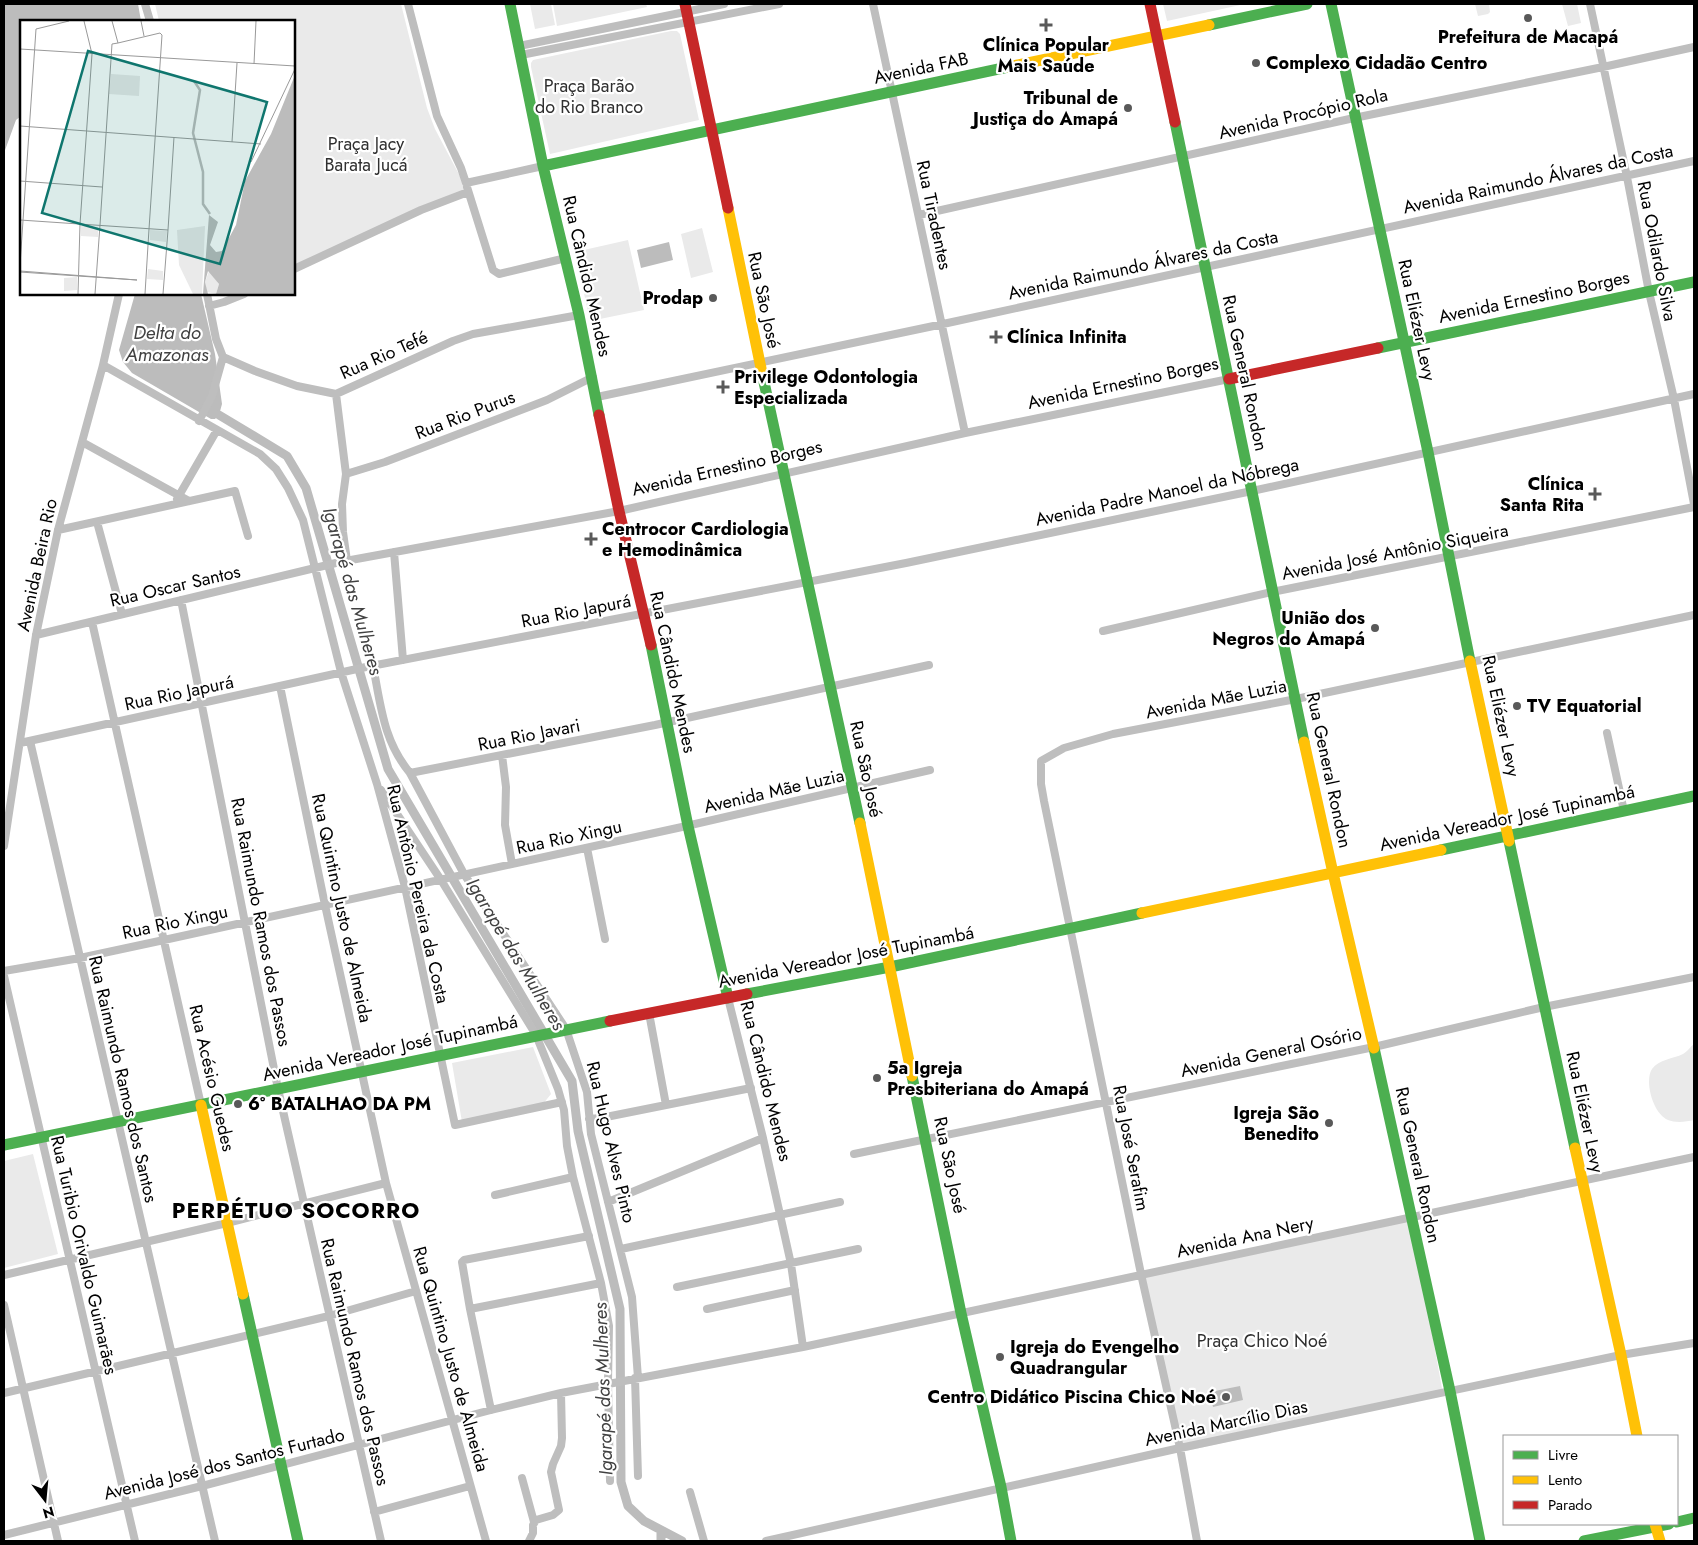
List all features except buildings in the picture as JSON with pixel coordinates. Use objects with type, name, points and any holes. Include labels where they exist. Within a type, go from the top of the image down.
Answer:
[{"type":"street","points":[[145,4],[150,20]]},
{"type":"street","points":[[408,4],[437,116],[467,188],[493,270],[499,274],[566,258]]},
{"type":"street","name":"Rua Cândido Mendes","points":[[510,4],[543,166],[579,315],[619,511],[644,613],[685,827],[751,1088],[791,1264],[803,1347]]},
{"type":"street","points":[[520,51],[686,7],[724,4]]},
{"type":"street","points":[[520,51],[689,23],[779,4]]},
{"type":"street","name":"Rua Tiradentes","points":[[873,4],[965,433]]},
{"type":"street","name":"Rua General Rondon","points":[[1150,4],[1272,592],[1333,873],[1374,1047],[1450,1391],[1480,1541]]},
{"type":"street","name":"Avenida FAB","points":[[543,166],[1307,4]]},
{"type":"street","name":"Rua Eliézer Levy","points":[[1330,4],[1428,452],[1448,556],[1544,1008],[1621,1355],[1637,1435]]},
{"type":"street","name":"Rua Odilardo Silva","points":[[1590,4],[1627,177],[1649,292],[1674,399],[1694,506]]},
{"type":"street","name":"Rua São José","points":[[686,7],[1011,1541]]},
{"type":"street","name":"Avenida Procópio Rola","points":[[919,215],[1354,118],[1694,47]]},
{"type":"street","name":"Avenida Raimundo Álvares da Costa","points":[[597,397],[1205,268],[1694,161]]},
{"type":"street","points":[[295,269],[467,188],[543,166]]},
{"type":"street","name":"Avenida Ernestino Borges","points":[[619,511],[785,472],[965,433],[1694,282]]},
{"type":"street","name":"Avenida Beira Rio","points":[[4,846],[36,635],[58,530],[103,365],[119,295]]},
{"type":"street","points":[[199,421],[212,396],[223,357],[216,339],[207,295]]},
{"type":"street","points":[[209,306],[242,295]]},
{"type":"street","name":"Rua Rio Tefé","points":[[223,357],[297,386],[336,394],[452,340],[473,334],[579,315]]},
{"type":"street","name":"Rua Antônio Pereira da Costa","points":[[103,365],[260,454],[276,469],[288,488],[303,520],[318,568],[343,672],[377,784],[405,887],[455,1126],[562,1102]]},
{"type":"street","name":"Rua Rio Purus","points":[[346,474],[385,462],[547,400],[593,377]]},
{"type":"street","points":[[336,394],[346,474],[342,504],[344,562],[619,511]]},
{"type":"street","name":"Avenida Padre Manoel da Nóbrega","points":[[644,613],[807,583],[1252,491],[1694,394]]},
{"type":"street","points":[[174,505],[216,430]]},
{"type":"street","points":[[82,442],[189,501]]},
{"type":"street","points":[[58,530],[235,491],[248,536]]},
{"type":"street","name":"Avenida José Antônio Siqueira","points":[[1103,632],[1272,592],[1694,506]]},
{"type":"street","points":[[97,522],[122,614]]},
{"type":"street","points":[[394,552],[403,660]]},
{"type":"street","name":"Rua Oscar Santos","points":[[36,635],[344,562]]},
{"type":"street","name":"Rua Raimundo Ramos dos Passos","points":[[181,600],[278,1089],[381,1541]]},
{"type":"street","name":"Rua Rio Japurá","points":[[20,743],[369,666],[644,613]]},
{"type":"street","name":"Avenida Mãe Luzia","points":[[1041,761],[1064,748],[1095,738],[1296,699],[1694,615]]},
{"type":"street","name":"Rua Acésio Guedes","points":[[92,622],[298,1541]]},
{"type":"street","points":[[666,723],[929,665]]},
{"type":"street","name":"Rua Hugo Alves Pinto","points":[[369,666],[386,731],[396,754],[410,774],[463,875],[562,1030],[587,1092],[591,1134],[632,1297],[638,1476]]},
{"type":"street","name":"Rua Quintino Justo de Almeida","points":[[280,686],[325,905],[386,1183],[486,1541]]},
{"type":"street","name":"Rua Rio Javari","points":[[410,774],[666,723]]},
{"type":"street","points":[[1607,733],[1624,811]]},
{"type":"street","name":"Rua Raimundo Ramos dos Santos","points":[[30,741],[215,1541]]},
{"type":"street","points":[[502,755],[506,787],[505,825],[512,864]]},
{"type":"street","name":"Rua José Serafim","points":[[1041,761],[1041,784],[1141,1274],[1180,1448],[1197,1541]]},
{"type":"street","name":"Avenida Mãe Luzia","points":[[685,827],[930,770]]},
{"type":"street","points":[[377,784],[445,879],[539,1034],[562,1102],[567,1146],[601,1283],[609,1326],[610,1481]]},
{"type":"street","name":"Avenida Vereador José Tupinambá","points":[[4,1145],[539,1034],[890,967],[1694,796]]},
{"type":"street","name":"Rua Rio Xingu","points":[[463,875],[685,827]]},
{"type":"street","points":[[587,848],[605,939]]},
{"type":"street","points":[[445,879],[463,875]]},
{"type":"street","name":"Rua Rio Xingu","points":[[4,971],[80,958],[445,879]]},
{"type":"street","name":"Rua Turibio Orivaldo Guimarães","points":[[4,976],[136,1541]]},
{"type":"street","name":"Avenida General Osório","points":[[854,1154],[1374,1047],[1544,1008],[1694,977]]},
{"type":"street","points":[[650,1013],[666,1105]]},
{"type":"street","points":[[589,1119],[751,1088]]},
{"type":"street","points":[[608,1202],[762,1138]]},
{"type":"street","name":"Avenida Ana Nery","points":[[803,1347],[1694,1157]]},
{"type":"street","points":[[496,1195],[574,1177]]},
{"type":"street","points":[[4,1275],[227,1223],[386,1183]]},
{"type":"street","points":[[621,1249],[840,1202]]},
{"type":"street","points":[[491,1410],[462,1262],[464,1260],[590,1236]]},
{"type":"street","points":[[677,1287],[858,1249]]},
{"type":"street","points":[[470,1309],[601,1283]]},
{"type":"street","points":[[708,1309],[795,1290]]},
{"type":"street","points":[[4,1393],[329,1316],[416,1292]]},
{"type":"street","points":[[4,1305],[58,1541]]},
{"type":"street","name":"Avenida Marcílio Dias","points":[[766,1541],[787,1539],[1001,1487],[1180,1448],[1621,1355],[1694,1343]]},
{"type":"street","name":"Avenida José dos Santos Furtado","points":[[4,1534],[127,1505],[561,1393],[803,1347]]},
{"type":"street","points":[[534,1522],[553,1515],[559,1510],[551,1472],[561,1446],[561,1393]]},
{"type":"street","points":[[522,1478],[534,1522],[533,1532],[529,1541]]},
{"type":"street","name":"Rua Raimundo Ramos dos Passos","points":[[374,1512],[470,1486]]},
{"type":"street","points":[[690,1492],[704,1541]]},
{"type":"street","points":[[1678,1522],[1694,1518]]},
{"type":"street","points":[[1584,1541],[1655,1525],[1660,1541]]},
{"type":"green space","name":"Praça Jacy Barata Jucá","points":[[155,4],[401,4],[427,108],[435,129],[462,180],[465,194],[416,211],[295,271],[295,20],[159,20]]},
{"type":"green space","points":[[530,4],[551,4],[555,25],[535,29]]},
{"type":"green space","points":[[553,4],[646,4],[647,7],[557,26]]},
{"type":"green space","points":[[1163,4],[1245,4],[1167,21]]},
{"type":"green space","points":[[1475,4],[1489,4],[1490,12],[1478,16]]},
{"type":"green space","points":[[1562,4],[1577,4],[1581,23],[1568,26]]},
{"type":"green space","name":"Praça Barão do Rio Branco","points":[[677,31],[680,34],[699,120],[550,154],[531,67],[533,60]]},
{"type":"green space","points":[[702,228],[713,272],[691,278],[681,234]]},
{"type":"green space","points":[[628,240],[644,310],[590,321],[575,252]]},
{"type":"green space","points":[[1694,1044],[1694,1120],[1671,1121],[1663,1117],[1654,1104],[1651,1097],[1650,1074],[1658,1063],[1683,1054]]},
{"type":"green space","points":[[533,1047],[551,1094],[543,1104],[462,1122],[452,1063]]},
{"type":"green space","points":[[33,1154],[58,1254],[4,1268],[4,1161]]},
{"type":"green space","name":"Praça Chico Noé","points":[[1411,1217],[1443,1394],[1177,1453],[1141,1274]]},
{"type":"water","points":[[4,4],[138,4],[141,20],[20,20],[20,117],[16,120],[4,153]]},
{"type":"water","points":[[669,242],[673,260],[641,268],[637,250]]},
{"type":"water","name":"Delta do Amazonas","points":[[135,295],[201,295],[215,354],[222,404],[219,415],[215,419],[211,419],[132,373],[123,362],[119,350]]},
{"type":"water","points":[[1240,1386],[1243,1400],[1213,1407],[1210,1392]]},
{"type":"waterway","name":"Igarapé das Mulheres","points":[[219,415],[287,456],[306,488],[388,769],[572,1081],[578,1131],[620,1309],[621,1482],[628,1506],[644,1521],[682,1541]]},
{"type":"waterway","points":[[661,1530],[661,1541]]},
{"type":"traffic: fast","points":[[510,4],[543,166],[579,315],[599,415]]},
{"type":"traffic: fast","points":[[1209,25],[1307,4]]},
{"type":"traffic: fast","points":[[1331,4],[1428,452],[1470,661]]},
{"type":"traffic: fast","points":[[543,166],[1008,67]]},
{"type":"traffic: fast","points":[[1175,122],[1304,742]]},
{"type":"traffic: fast","points":[[1378,348],[1694,282]]},
{"type":"traffic: fast","points":[[762,373],[860,823]]},
{"type":"traffic: fast","points":[[651,645],[688,826],[728,998]]},
{"type":"traffic: fast","points":[[1441,850],[1694,796]]},
{"type":"traffic: fast","points":[[1509,841],[1575,1148]]},
{"type":"traffic: fast","points":[[747,994],[890,967],[1142,913]]},
{"type":"traffic: fast","points":[[4,1145],[610,1021]]},
{"type":"traffic: fast","points":[[1374,1048],[1450,1391],[1480,1541]]},
{"type":"traffic: fast","points":[[912,1076],[1011,1541]]},
{"type":"traffic: fast","points":[[243,1294],[298,1541]]},
{"type":"traffic: fast","points":[[1678,1522],[1694,1518]]},
{"type":"traffic: fast","points":[[1584,1541],[1664,1525]]},
{"type":"traffic: slow","points":[[1008,67],[1209,25]]},
{"type":"traffic: slow","points":[[728,208],[762,373]]},
{"type":"traffic: slow","points":[[1470,661],[1509,841]]},
{"type":"traffic: slow","points":[[1304,742],[1374,1048]]},
{"type":"traffic: slow","points":[[860,823],[912,1076]]},
{"type":"traffic: slow","points":[[1142,913],[1441,850]]},
{"type":"traffic: slow","points":[[201,1105],[243,1294]]},
{"type":"traffic: slow","points":[[1575,1148],[1637,1435]]},
{"type":"traffic: slow","points":[[1655,1525],[1660,1541]]},
{"type":"traffic: jam","points":[[685,4],[728,208]]},
{"type":"traffic: jam","points":[[1150,4],[1175,122]]},
{"type":"traffic: jam","points":[[1229,379],[1378,348]]},
{"type":"traffic: jam","points":[[599,415],[619,511],[651,645]]},
{"type":"traffic: jam","points":[[610,1021],[747,994]]},
{"type":"place","name":"Prefeitura de Macapá","points":[[1528,18]]},
{"type":"place","name":"Clínica Popular Mais Saúde","points":[[1046,25]]},
{"type":"place","name":"Complexo Cidadão Centro","points":[[1256,63]]},
{"type":"place","name":"Tribunal de Justiça do Amapá","points":[[1128,108]]},
{"type":"place","name":"Prodap","points":[[713,298]]},
{"type":"place","name":"Clínica Infinita","points":[[996,337]]},
{"type":"place","name":"Privilege Odontologia Especializada","points":[[723,387]]},
{"type":"place","name":"Clínica Santa Rita","points":[[1595,494]]},
{"type":"place","name":"Centrocor Cardiologia e Hemodinâmica","points":[[591,539]]},
{"type":"place","name":"União dos Negros do Amapá","points":[[1375,628]]},
{"type":"place","name":"TV Equatorial","points":[[1517,706]]},
{"type":"place","name":"5a Igreja Presbiteriana do Amapá","points":[[877,1078]]},
{"type":"place","name":"6° BATALHAO DA PM","points":[[238,1104]]},
{"type":"place","name":"Igreja São Benedito","points":[[1329,1123]]},
{"type":"place","name":"Igreja do Evengelho Quadrangular","points":[[1000,1357]]},
{"type":"place","name":"Centro Didático Piscina Chico Noé","points":[[1226,1397]]},
{"type":"district","name":"PERPÉTUO SOCORRO","points":[[296,1210]]}]
